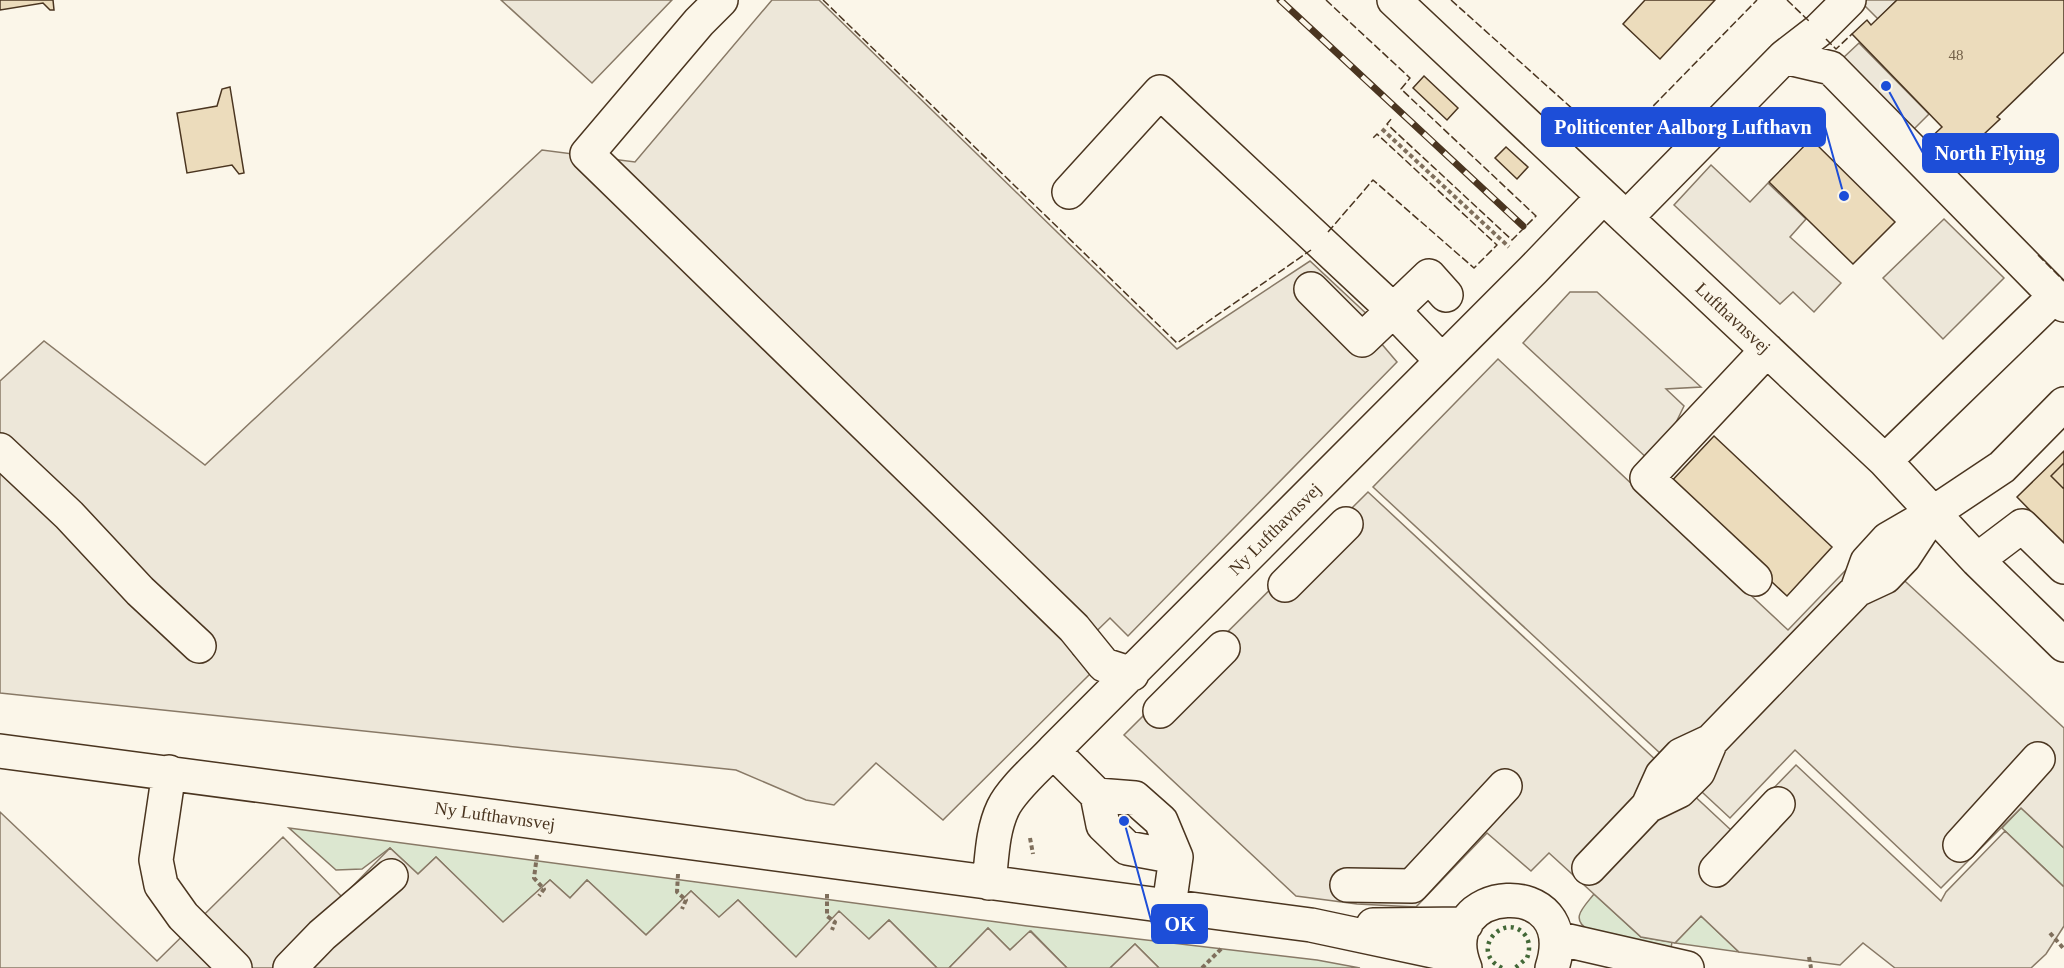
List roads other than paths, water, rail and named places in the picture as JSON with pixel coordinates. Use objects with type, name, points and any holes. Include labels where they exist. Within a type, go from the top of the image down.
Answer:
[{"type":"street","points":[[721,0],[699,22],[587,154],[1074,628],[1104,665],[1131,674]]},
{"type":"street","name":"Lufthavnsvej","points":[[1394,0],[1885,461],[1977,560],[2064,645]]},
{"type":"street","name":"Ny Lufthavnsvej","points":[[989,883],[995,831],[1004,807],[1017,789],[1053,751],[1533,270],[1615,207],[1784,57],[1819,30],[1849,0]]},
{"type":"street","points":[[1784,57],[1832,68],[2060,300],[1885,461]]},
{"type":"street","points":[[1069,192],[1160,92],[1393,310],[1442,361]]},
{"type":"street","points":[[1311,289],[1362,340],[1429,276],[1446,295]]},
{"type":"street","points":[[1755,579],[1647,478],[1767,350]]},
{"type":"street","points":[[1589,867],[1648,806],[1679,791],[1698,772],[1711,741],[1857,590],[1867,562],[1888,539],[1933,513],[2002,467],[2064,404]]},
{"type":"street","points":[[0,450],[69,515],[140,591],[199,646]]},
{"type":"street","points":[[1285,585],[1346,524]]},
{"type":"street","points":[[1977,560],[2022,526],[2064,567]]},
{"type":"street","points":[[1160,711],[1223,648]]},
{"type":"street","name":"Ny Lufthavnsvej","points":[[0,751],[1311,925],[1463,962]]},
{"type":"street","points":[[1053,751],[1097,795],[1103,825],[1127,848],[1176,857],[1169,906]]},
{"type":"street","points":[[1960,845],[2038,759]]},
{"type":"street","points":[[169,772],[156,860],[161,885],[183,916],[235,968]]},
{"type":"street","points":[[1347,885],[1412,886],[1505,786]]},
{"type":"street","points":[[1716,870],[1778,804]]},
{"type":"street","points":[[290,968],[321,935],[391,876]]},
{"type":"street","points":[[1463,962],[1462,935],[1466,924],[1475,912],[1487,904],[1502,900],[1517,900],[1542,912],[1550,923],[1554,953],[1687,968]]},
{"type":"street","name":"Ny Lufthavnsvej","points":[[1311,925],[1466,924]]},
{"type":"railway","points":[[1280,0],[1523,226]]},
{"type":"place","name":"North Flying","points":[[1886,86]]},
{"type":"place","name":"Politicenter Aalborg Lufthavn","points":[[1844,196]]},
{"type":"place","name":"OK","points":[[1124,821]]}]
